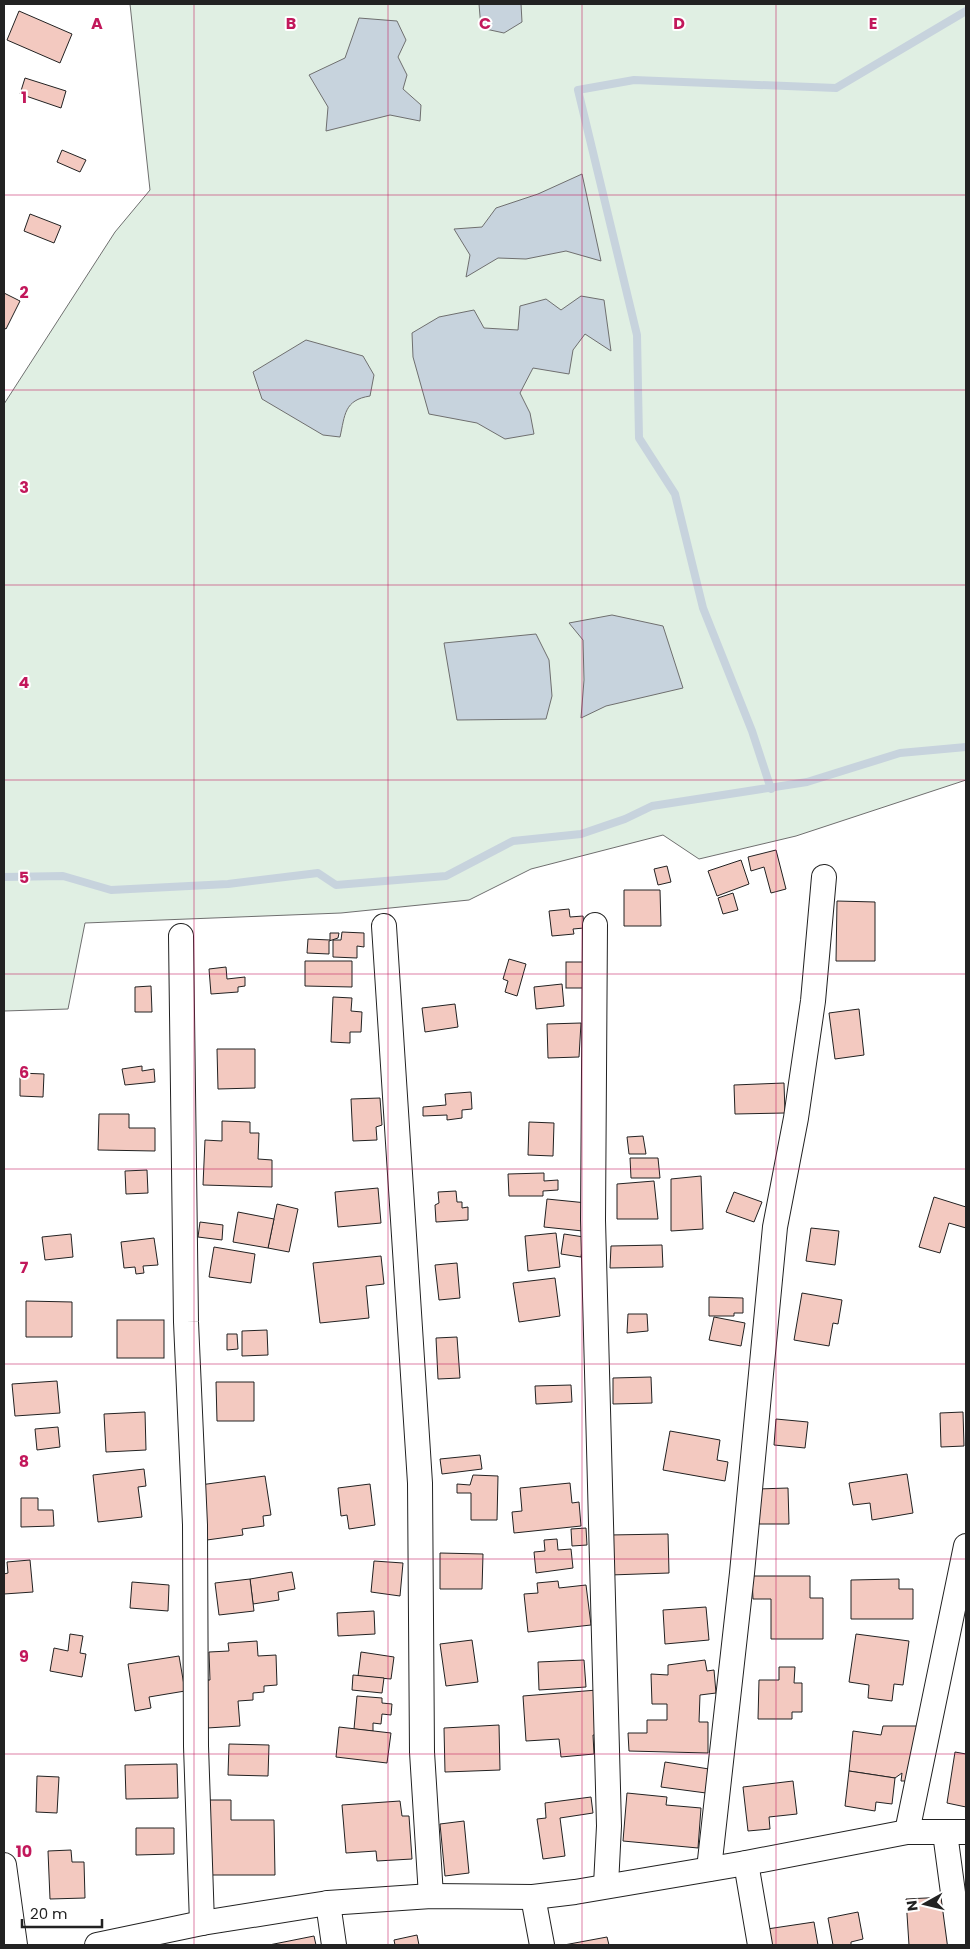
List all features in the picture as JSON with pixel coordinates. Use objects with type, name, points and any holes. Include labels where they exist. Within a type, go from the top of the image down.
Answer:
[{"type":"street","points":[[710,1869],[743,1563],[775,1227],[796,1118],[813,1001],[824,877]]},
{"type":"street","points":[[384,926],[420,1483],[422,1752],[431,1896]]},
{"type":"street","points":[[595,926],[594,1220],[609,1826],[606,1885]]},
{"type":"street","points":[[181,936],[186,1322],[195,1525],[196,1746],[202,1923]]},
{"type":"street","points":[[907,1832],[966,1546]]},
{"type":"street","points":[[108,1945],[202,1923],[328,1903],[431,1896],[533,1897],[575,1892],[606,1885],[746,1863],[907,1832],[956,1833],[960,1945]]},
{"type":"street","points":[[746,1863],[760,1945]]},
{"type":"street","points":[[4,1866],[15,1945]]},
{"type":"street","points":[[533,1897],[542,1945]]},
{"type":"street","points":[[328,1903],[334,1945]]},
{"type":"green space","points":[[130,4],[966,4],[966,780],[796,836],[699,859],[663,835],[531,869],[469,900],[341,913],[85,923],[68,1009],[4,1011],[4,404],[115,232],[150,190]]},
{"type":"shaded area","points":[[479,4],[521,4],[522,22],[504,33],[481,28]]},
{"type":"shaded area","points":[[359,18],[397,21],[406,40],[398,57],[407,75],[403,89],[421,105],[420,121],[390,115],[326,131],[328,107],[309,75],[345,58]]},
{"type":"shaded area","points":[[582,174],[601,261],[566,251],[526,259],[498,258],[466,277],[470,255],[454,229],[482,227],[496,208],[538,194]]},
{"type":"shaded area","points":[[581,296],[604,300],[611,351],[585,334],[573,350],[569,374],[533,368],[520,393],[530,413],[534,434],[505,439],[477,423],[429,414],[413,357],[412,333],[439,317],[474,310],[484,328],[518,330],[520,306],[546,299],[561,310]]},
{"type":"shaded area","points":[[306,340],[363,356],[374,375],[370,396],[355,401],[347,410],[340,437],[323,435],[262,399],[253,372]]},
{"type":"shaded area","points":[[612,615],[663,626],[683,688],[606,706],[581,718],[584,680],[583,640],[569,623]]},
{"type":"shaded area","points":[[536,634],[549,660],[552,696],[546,719],[457,720],[444,643]]},
{"type":"building","points":[[19,11],[72,34],[60,63],[7,40]]},
{"type":"building","points":[[25,78],[66,91],[61,108],[20,94]]},
{"type":"building","points":[[62,150],[86,160],[80,172],[57,162]]},
{"type":"building","points":[[30,214],[61,226],[54,243],[24,231]]},
{"type":"building","points":[[4,293],[20,301],[6,329],[4,328]]},
{"type":"building","points":[[776,850],[786,889],[771,893],[764,867],[751,871],[748,857]]},
{"type":"building","points":[[741,860],[749,884],[717,896],[708,871]]},
{"type":"building","points":[[667,866],[671,882],[658,885],[654,869]]},
{"type":"building","points":[[624,890],[660,890],[661,926],[624,926]]},
{"type":"building","points":[[733,893],[738,910],[723,914],[718,898]]},
{"type":"building","points":[[837,901],[875,902],[875,961],[836,961]]},
{"type":"building","points":[[569,909],[570,917],[583,916],[584,928],[573,929],[574,934],[552,936],[549,911]]},
{"type":"building","points":[[342,932],[364,933],[364,947],[357,946],[357,958],[333,957],[333,940],[341,940]]},
{"type":"building","points":[[330,933],[339,933],[338,938],[329,941],[329,954],[307,953],[308,939],[330,940]]},
{"type":"building","points":[[509,959],[526,964],[517,996],[505,992],[508,981],[503,979]]},
{"type":"building","points":[[305,961],[352,961],[352,987],[305,986]]},
{"type":"building","points":[[566,962],[584,962],[584,988],[566,988]]},
{"type":"building","points":[[226,967],[227,979],[245,977],[245,986],[238,987],[238,992],[211,994],[209,969]]},
{"type":"building","points":[[562,984],[564,1006],[536,1009],[534,987]]},
{"type":"building","points":[[151,986],[152,1012],[135,1012],[135,987]]},
{"type":"building","points":[[333,997],[352,998],[351,1011],[362,1012],[361,1032],[350,1032],[350,1043],[331,1042]]},
{"type":"building","points":[[455,1004],[458,1027],[425,1032],[422,1008]]},
{"type":"building","points":[[859,1009],[864,1055],[835,1059],[829,1013]]},
{"type":"building","points":[[581,1023],[579,1057],[548,1058],[547,1024]]},
{"type":"building","points":[[217,1049],[255,1049],[255,1088],[218,1089]]},
{"type":"building","points":[[142,1066],[142,1071],[154,1069],[155,1082],[125,1085],[122,1069]]},
{"type":"building","points":[[20,1073],[44,1074],[43,1097],[20,1096]]},
{"type":"building","points":[[784,1083],[785,1113],[735,1114],[734,1085]]},
{"type":"building","points":[[471,1092],[472,1109],[462,1110],[462,1118],[447,1120],[447,1115],[423,1116],[423,1107],[446,1105],[445,1094]]},
{"type":"building","points":[[380,1098],[382,1125],[376,1127],[377,1140],[353,1141],[351,1099]]},
{"type":"building","points":[[99,1114],[129,1114],[129,1128],[155,1128],[155,1151],[98,1150]]},
{"type":"building","points":[[222,1121],[250,1122],[250,1133],[259,1133],[258,1159],[272,1160],[272,1187],[203,1185],[205,1140],[222,1141]]},
{"type":"building","points":[[529,1122],[554,1123],[553,1156],[528,1155]]},
{"type":"building","points":[[643,1136],[646,1154],[629,1154],[627,1137]]},
{"type":"building","points":[[630,1158],[658,1158],[660,1178],[631,1178]]},
{"type":"building","points":[[147,1170],[148,1193],[126,1194],[125,1171]]},
{"type":"building","points":[[544,1173],[544,1181],[558,1180],[558,1190],[543,1191],[543,1196],[509,1196],[508,1174]]},
{"type":"building","points":[[701,1176],[703,1229],[671,1231],[671,1179]]},
{"type":"building","points":[[654,1181],[658,1219],[617,1219],[617,1184]]},
{"type":"building","points":[[378,1188],[381,1223],[338,1227],[335,1192]]},
{"type":"building","points":[[456,1191],[457,1202],[462,1202],[462,1208],[468,1207],[468,1220],[436,1222],[435,1205],[439,1203],[438,1192]]},
{"type":"building","points":[[734,1192],[762,1202],[754,1222],[726,1212]]},
{"type":"building","points":[[934,1197],[966,1207],[966,1228],[949,1223],[940,1253],[919,1247]]},
{"type":"building","points":[[547,1199],[587,1203],[583,1231],[544,1227]]},
{"type":"building","points":[[277,1204],[298,1209],[289,1252],[268,1248]]},
{"type":"building","points":[[238,1212],[274,1219],[268,1248],[233,1242]]},
{"type":"building","points":[[200,1222],[223,1225],[222,1240],[198,1237]]},
{"type":"building","points":[[811,1228],[839,1231],[835,1265],[806,1261]]},
{"type":"building","points":[[556,1233],[560,1267],[528,1271],[525,1236]]},
{"type":"building","points":[[71,1234],[73,1257],[45,1260],[42,1237]]},
{"type":"building","points":[[564,1234],[584,1237],[581,1257],[561,1254]]},
{"type":"building","points":[[154,1238],[158,1265],[143,1266],[144,1273],[136,1274],[135,1267],[124,1268],[121,1242]]},
{"type":"building","points":[[662,1245],[663,1267],[610,1268],[611,1246]]},
{"type":"building","points":[[214,1247],[255,1254],[251,1283],[209,1277]]},
{"type":"building","points":[[381,1256],[384,1284],[366,1286],[369,1318],[320,1323],[313,1263]]},
{"type":"building","points":[[457,1263],[460,1298],[439,1300],[435,1265]]},
{"type":"building","points":[[555,1278],[560,1316],[519,1322],[513,1283]]},
{"type":"building","points":[[802,1293],[842,1300],[838,1324],[833,1323],[829,1346],[794,1340]]},
{"type":"building","points":[[709,1297],[743,1298],[743,1313],[734,1313],[734,1316],[709,1316]]},
{"type":"building","points":[[26,1301],[72,1302],[72,1337],[26,1337]]},
{"type":"building","points":[[628,1314],[647,1314],[648,1331],[627,1333]]},
{"type":"building","points":[[714,1317],[745,1323],[741,1346],[709,1340]]},
{"type":"building","points":[[117,1320],[164,1320],[164,1358],[117,1358]]},
{"type":"building","points":[[267,1330],[268,1355],[242,1356],[242,1331]]},
{"type":"building","points":[[227,1334],[237,1334],[238,1349],[227,1350]]},
{"type":"building","points":[[457,1337],[460,1378],[438,1379],[436,1338]]},
{"type":"building","points":[[651,1377],[652,1403],[613,1404],[613,1378]]},
{"type":"building","points":[[57,1381],[60,1413],[15,1416],[12,1384]]},
{"type":"building","points":[[216,1382],[254,1382],[254,1421],[217,1421]]},
{"type":"building","points":[[571,1385],[572,1402],[536,1404],[535,1386]]},
{"type":"building","points":[[145,1412],[146,1450],[106,1452],[104,1414]]},
{"type":"building","points":[[963,1412],[964,1446],[941,1447],[940,1413]]},
{"type":"building","points":[[776,1419],[808,1422],[805,1448],[774,1445]]},
{"type":"building","points":[[58,1427],[60,1447],[37,1450],[35,1429]]},
{"type":"building","points":[[670,1431],[720,1440],[717,1460],[728,1462],[725,1481],[663,1470]]},
{"type":"building","points":[[480,1455],[482,1469],[442,1474],[440,1459]]},
{"type":"building","points":[[144,1469],[146,1486],[138,1487],[142,1517],[98,1522],[93,1475]]},
{"type":"building","points":[[907,1474],[913,1513],[872,1520],[870,1503],[853,1505],[849,1483]]},
{"type":"building","points":[[473,1475],[498,1476],[497,1520],[471,1520],[471,1493],[457,1493],[457,1484],[470,1485]]},
{"type":"building","points":[[265,1476],[271,1515],[263,1516],[264,1526],[242,1529],[243,1535],[207,1540],[200,1485]]},
{"type":"building","points":[[570,1483],[572,1503],[579,1502],[581,1526],[514,1533],[512,1512],[522,1511],[520,1488]]},
{"type":"building","points":[[370,1484],[375,1525],[349,1529],[347,1515],[341,1516],[338,1488]]},
{"type":"building","points":[[788,1488],[789,1524],[759,1524],[758,1489]]},
{"type":"building","points":[[21,1498],[38,1498],[38,1510],[53,1510],[54,1526],[21,1527]]},
{"type":"building","points":[[586,1528],[587,1545],[572,1546],[571,1529]]},
{"type":"building","points":[[668,1534],[669,1573],[610,1575],[609,1535]]},
{"type":"building","points":[[557,1539],[558,1550],[571,1549],[573,1568],[536,1573],[534,1552],[545,1551],[544,1540]]},
{"type":"building","points":[[440,1553],[483,1554],[482,1589],[440,1589]]},
{"type":"building","points":[[30,1560],[33,1592],[4,1594],[4,1574],[8,1573],[7,1562]]},
{"type":"building","points":[[374,1561],[403,1563],[400,1596],[371,1592]]},
{"type":"building","points":[[292,1572],[295,1589],[278,1592],[279,1600],[253,1604],[250,1579]]},
{"type":"building","points":[[752,1576],[810,1576],[810,1598],[823,1598],[823,1639],[771,1639],[771,1599],[753,1599]]},
{"type":"building","points":[[250,1579],[254,1611],[219,1615],[215,1583]]},
{"type":"building","points":[[899,1579],[899,1589],[913,1589],[913,1619],[851,1619],[851,1580]]},
{"type":"building","points":[[558,1581],[559,1588],[586,1585],[591,1625],[528,1632],[524,1594],[538,1593],[537,1583]]},
{"type":"building","points":[[132,1582],[169,1585],[168,1611],[130,1608]]},
{"type":"building","points":[[706,1607],[709,1640],[665,1644],[663,1610]]},
{"type":"building","points":[[374,1611],[375,1634],[338,1636],[337,1613]]},
{"type":"building","points":[[70,1634],[83,1636],[80,1653],[86,1654],[82,1677],[50,1671],[54,1648],[68,1651]]},
{"type":"building","points":[[856,1634],[909,1641],[903,1685],[894,1684],[892,1701],[868,1698],[869,1685],[849,1682]]},
{"type":"building","points":[[472,1640],[478,1682],[446,1686],[440,1644]]},
{"type":"building","points":[[257,1641],[258,1656],[276,1655],[277,1685],[264,1686],[264,1692],[253,1693],[253,1700],[238,1701],[240,1726],[207,1728],[205,1680],[210,1680],[209,1652],[229,1651],[228,1643]]},
{"type":"building","points":[[361,1652],[394,1657],[391,1679],[358,1676]]},
{"type":"building","points":[[179,1656],[185,1691],[149,1697],[151,1708],[135,1711],[128,1664]]},
{"type":"building","points":[[584,1660],[586,1687],[539,1690],[538,1662]]},
{"type":"building","points":[[705,1660],[707,1671],[714,1670],[716,1693],[700,1695],[699,1722],[708,1722],[708,1753],[629,1751],[628,1733],[647,1733],[647,1720],[667,1720],[667,1704],[652,1704],[651,1674],[668,1675],[668,1665]]},
{"type":"building","points":[[779,1667],[795,1667],[794,1683],[802,1683],[802,1712],[792,1712],[792,1719],[758,1719],[759,1680],[779,1680]]},
{"type":"building","points":[[353,1675],[384,1678],[382,1693],[352,1690]]},
{"type":"building","points":[[597,1690],[600,1735],[593,1735],[594,1754],[561,1757],[559,1739],[526,1741],[523,1696]]},
{"type":"building","points":[[357,1696],[382,1698],[382,1703],[392,1704],[391,1715],[382,1714],[381,1724],[373,1723],[373,1731],[354,1729]]},
{"type":"building","points":[[499,1725],[500,1770],[445,1772],[444,1728]]},
{"type":"building","points":[[883,1726],[921,1726],[915,1766],[908,1767],[908,1781],[901,1781],[902,1773],[895,1778],[849,1771],[853,1731],[881,1735]]},
{"type":"building","points":[[339,1727],[391,1733],[387,1763],[336,1757]]},
{"type":"building","points":[[229,1744],[269,1745],[268,1776],[228,1775]]},
{"type":"building","points":[[955,1752],[966,1754],[966,1807],[947,1803]]},
{"type":"building","points":[[665,1762],[709,1769],[706,1793],[661,1787]]},
{"type":"building","points":[[177,1764],[178,1798],[126,1799],[125,1765]]},
{"type":"building","points":[[849,1771],[895,1778],[892,1804],[876,1802],[875,1811],[845,1806]]},
{"type":"building","points":[[37,1776],[59,1777],[57,1813],[36,1812]]},
{"type":"building","points":[[793,1781],[797,1814],[769,1817],[770,1829],[748,1831],[743,1787]]},
{"type":"building","points":[[627,1793],[667,1797],[666,1805],[701,1808],[698,1848],[623,1841]]},
{"type":"building","points":[[591,1797],[593,1813],[560,1818],[565,1856],[543,1859],[537,1819],[546,1818],[545,1803]]},
{"type":"building","points":[[207,1800],[231,1800],[231,1820],[274,1820],[275,1875],[207,1875]]},
{"type":"building","points":[[400,1801],[402,1816],[409,1816],[412,1859],[377,1861],[376,1851],[346,1853],[342,1805]]},
{"type":"building","points":[[464,1821],[469,1873],[445,1876],[440,1824]]},
{"type":"building","points":[[136,1828],[174,1828],[174,1854],[136,1855]]},
{"type":"building","points":[[71,1850],[72,1862],[84,1862],[85,1898],[50,1899],[48,1851]]},
{"type":"building","points":[[946,1897],[949,1945],[909,1945],[906,1899]]},
{"type":"building","points":[[858,1912],[863,1939],[851,1942],[851,1945],[833,1945],[828,1918]]},
{"type":"building","points":[[814,1922],[818,1945],[770,1945],[767,1929]]},
{"type":"building","points":[[417,1935],[419,1945],[395,1945],[394,1940]]},
{"type":"building","points":[[314,1936],[316,1945],[269,1945]]},
{"type":"building","points":[[607,1937],[609,1945],[564,1945]]},
{"type":"waterway","points":[[771,789],[752,731],[703,608],[675,494],[639,438],[637,335],[578,90],[634,80],[836,88],[966,11]]},
{"type":"waterway","points":[[4,877],[63,876],[111,890],[228,884],[318,873],[336,885],[446,876],[513,841],[581,834],[625,819],[652,806],[807,782],[900,753],[966,747]]}]
